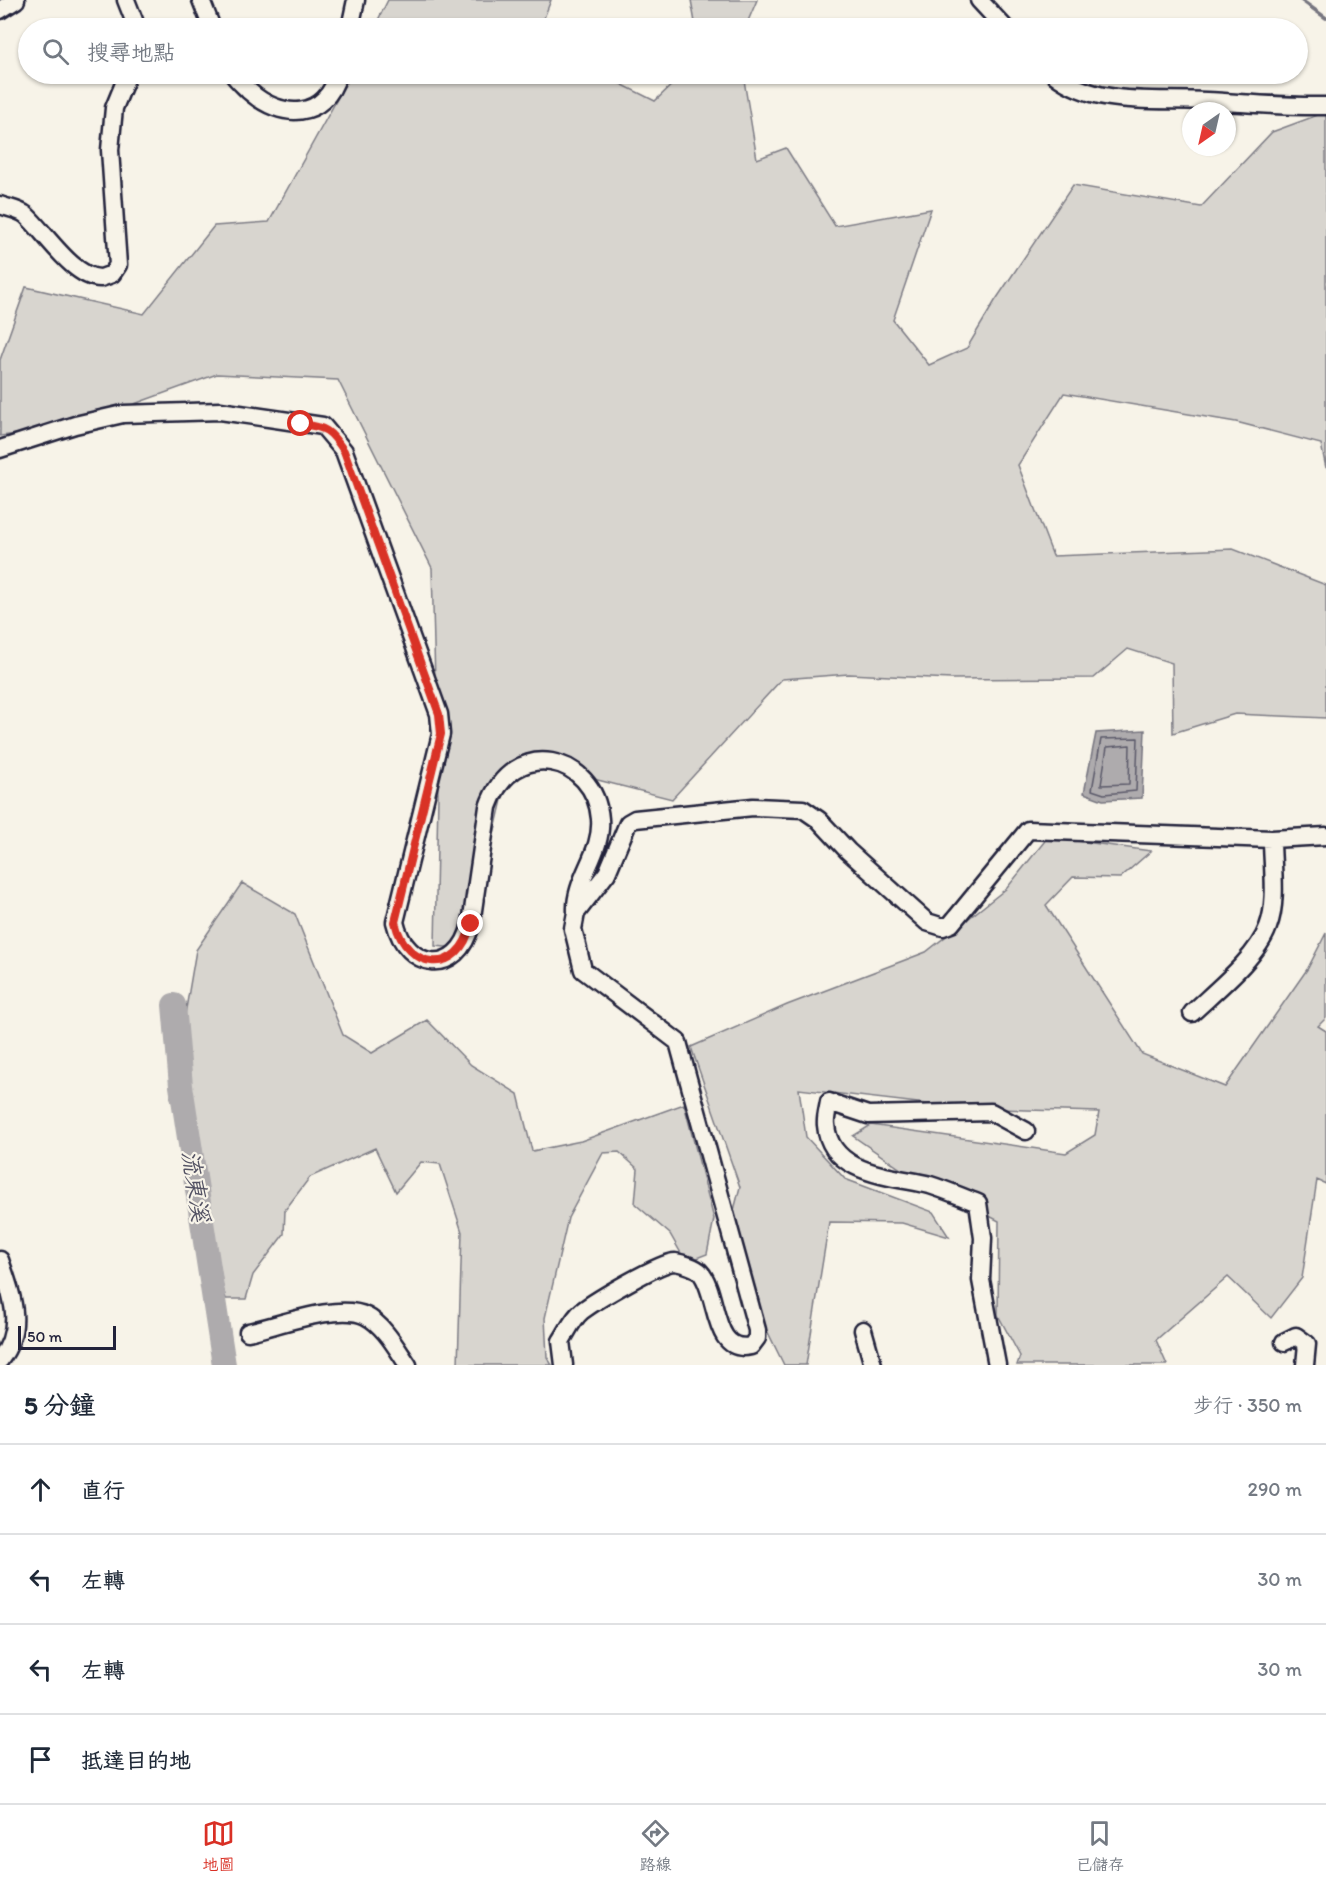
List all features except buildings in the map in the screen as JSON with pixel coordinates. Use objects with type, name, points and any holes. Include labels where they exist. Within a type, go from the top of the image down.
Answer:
[{"type":"street","points":[[0,10],[16,0]]},
{"type":"street","points":[[126,0],[134,18]]},
{"type":"street","points":[[201,0],[208,18]]},
{"type":"street","points":[[352,18],[357,0]]},
{"type":"street","points":[[979,0],[996,18]]},
{"type":"street","points":[[0,205],[25,214],[54,247],[86,275],[100,278],[115,271],[118,265],[111,150],[114,108],[124,84]]},
{"type":"street","points":[[243,84],[263,104],[294,111],[313,109],[334,89],[335,84]]},
{"type":"street","points":[[1076,84],[1098,94],[1123,100],[1205,101],[1285,107],[1326,106]]},
{"type":"street","points":[[0,449],[75,425],[123,414],[220,411],[322,426],[334,436],[344,451],[439,714],[441,734],[395,922],[397,933],[403,942],[427,962],[439,962],[461,950],[467,939],[488,807],[493,792],[504,777],[532,760],[559,764],[573,772],[588,786],[600,818],[600,837],[575,898],[576,913],[573,929],[583,970],[678,1042],[757,1330],[757,1338],[751,1346],[742,1348],[732,1345],[723,1334],[715,1314],[711,1287],[699,1270],[674,1262],[646,1272],[581,1312],[561,1341],[564,1365]]},
{"type":"street","points":[[576,913],[607,873],[628,823],[635,819],[753,807],[803,809],[819,820],[848,851],[927,922],[943,927],[951,924],[1028,830],[1272,839],[1326,836]]},
{"type":"street","points":[[1191,1012],[1242,966],[1268,927],[1272,900],[1272,839]]},
{"type":"street","points":[[997,1365],[981,1280],[983,1239],[978,1203],[931,1186],[874,1174],[853,1165],[832,1147],[826,1125],[829,1102],[868,1115],[991,1112],[1026,1131]]},
{"type":"street","points":[[0,1260],[15,1307],[16,1323],[12,1339],[0,1360]]},
{"type":"street","points":[[248,1332],[340,1311],[366,1316],[384,1332],[408,1365]]},
{"type":"street","points":[[863,1330],[873,1365]]},
{"type":"street","points":[[1284,1342],[1296,1336],[1307,1344],[1305,1365]]},
{"type":"shaded area","points":[[388,0],[551,0],[544,18],[379,18]]},
{"type":"shaded area","points":[[691,0],[757,0],[749,18],[694,18]]},
{"type":"shaded area","points":[[345,84],[621,84],[655,101],[673,84],[745,84],[757,159],[786,148],[835,226],[931,209],[893,320],[929,365],[967,348],[995,301],[1073,185],[1201,207],[1272,132],[1326,112],[1326,468],[1321,444],[1236,422],[1064,393],[1018,465],[1053,556],[1233,549],[1326,585],[1326,718],[1235,714],[1173,733],[1172,663],[1128,649],[1094,678],[951,679],[849,674],[782,679],[672,799],[582,776],[510,766],[467,949],[435,946],[438,796],[432,568],[338,380],[217,374],[65,429],[0,436],[0,360],[26,287],[144,314],[214,226],[269,222]]},
{"type":"shaded area","points":[[1048,837],[1151,851],[1120,878],[1073,877],[1046,905],[1142,1054],[1225,1087],[1308,968],[1326,933],[1326,1018],[1318,1026],[1326,1031],[1326,1184],[1317,1180],[1302,1278],[1271,1318],[1228,1277],[1156,1340],[1167,1365],[1017,1365],[1020,1356],[998,1315],[999,1221],[911,1176],[853,1136],[871,1125],[1066,1153],[1095,1135],[1099,1112],[961,1108],[799,1089],[806,1137],[845,1179],[933,1212],[949,1237],[902,1223],[829,1222],[806,1365],[784,1365],[725,1245],[740,1187],[691,1047],[787,1005],[926,952],[1007,888]]},
{"type":"shaded area","points":[[242,883],[295,914],[343,1035],[372,1053],[427,1020],[471,1065],[518,1094],[532,1151],[581,1141],[684,1104],[714,1219],[707,1254],[686,1262],[670,1234],[635,1204],[638,1169],[619,1152],[603,1153],[568,1218],[545,1318],[547,1357],[552,1365],[458,1365],[462,1232],[440,1164],[421,1162],[396,1192],[375,1148],[310,1177],[285,1210],[284,1234],[253,1275],[246,1299],[226,1299],[171,1097],[196,950]]},
{"type":"water","points":[[1145,730],[1142,798],[1103,800],[1084,793],[1096,733]]},
{"type":"waterway","points":[[1301,0],[1326,18]]},
{"type":"waterway","name":"流東溪","points":[[174,1005],[181,1086],[224,1365]]},
{"type":"route","points":[[301,424],[322,426],[334,436],[344,451],[439,714],[441,734],[395,922],[397,933],[403,942],[427,962],[439,962],[461,950],[471,924]]}]
